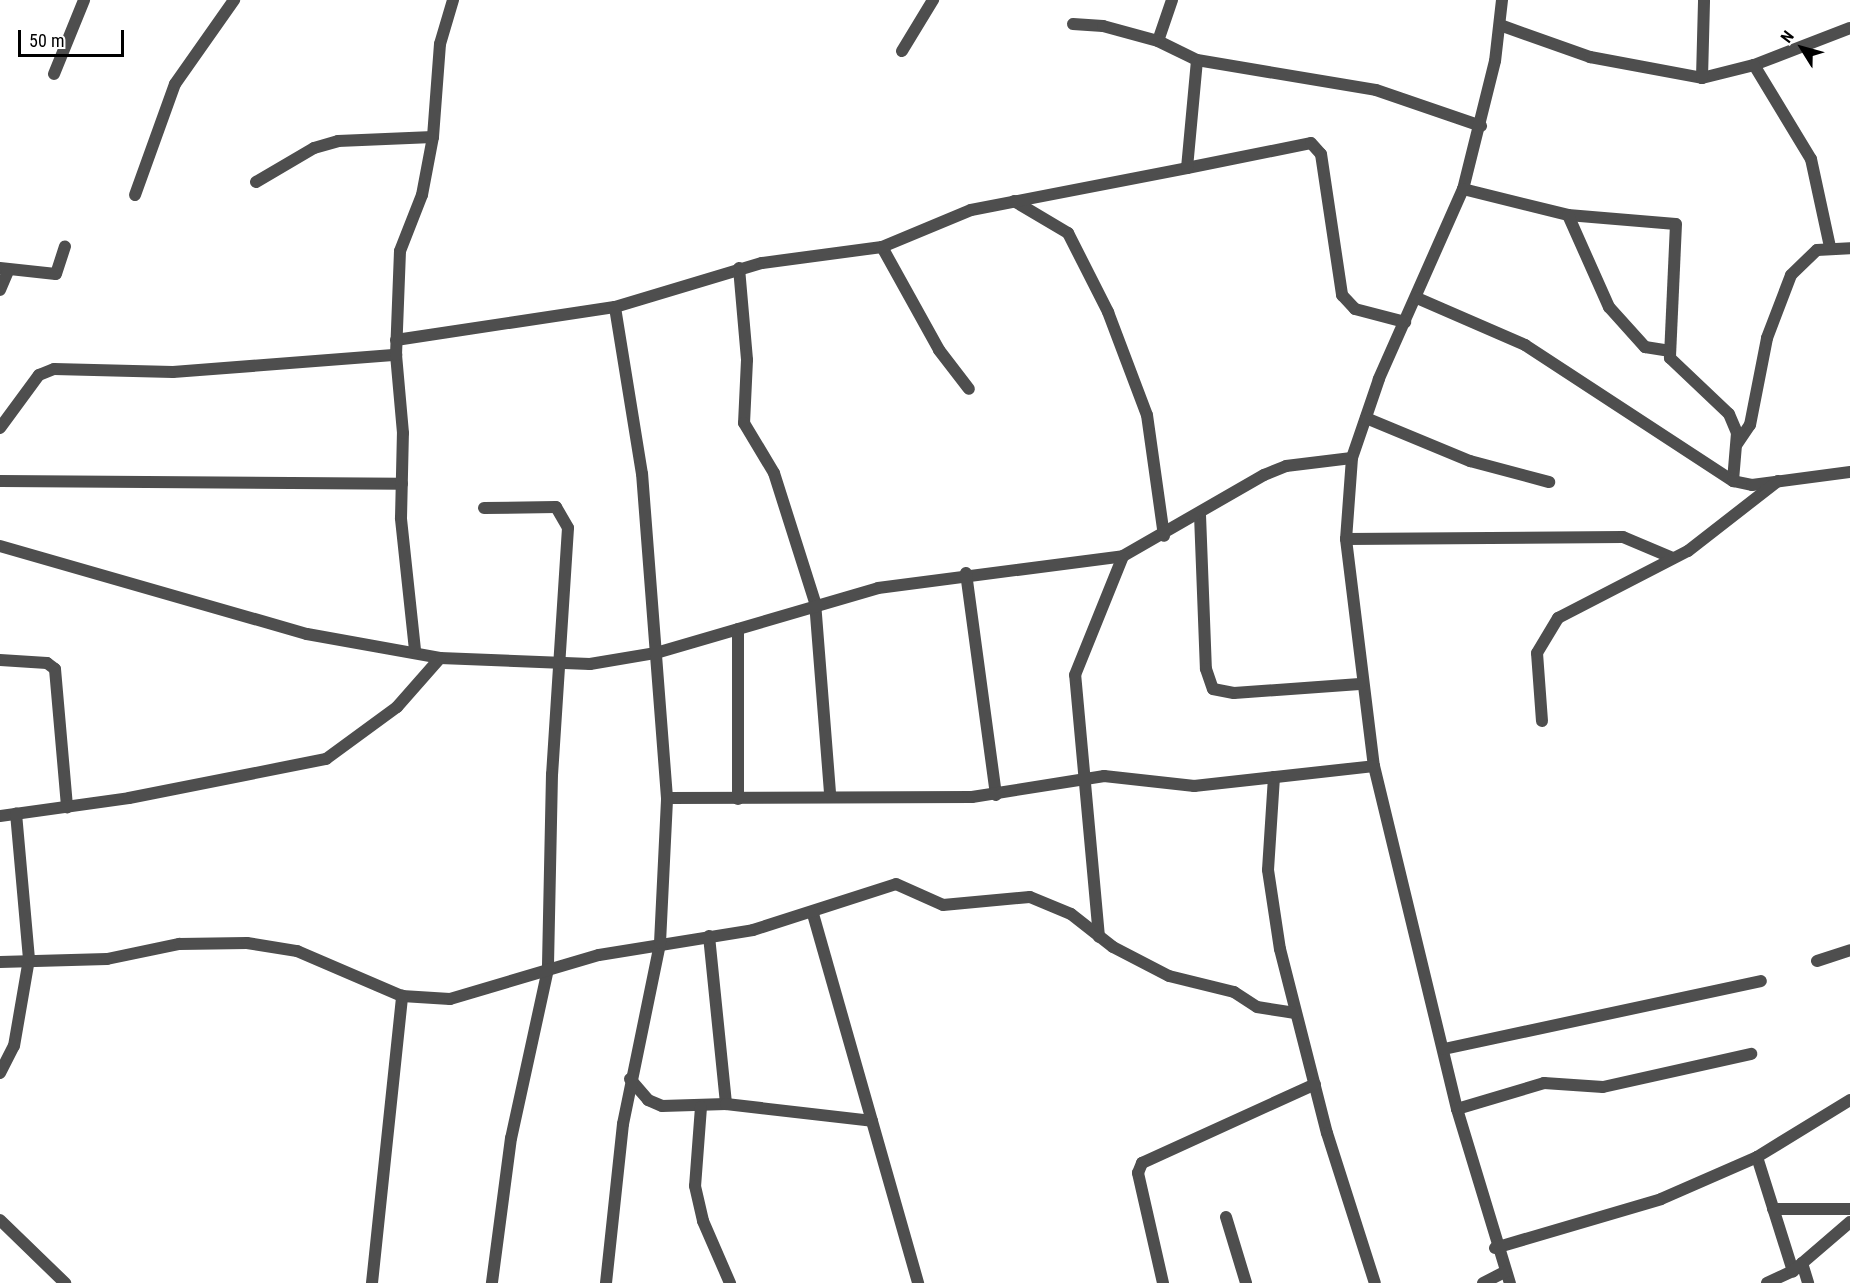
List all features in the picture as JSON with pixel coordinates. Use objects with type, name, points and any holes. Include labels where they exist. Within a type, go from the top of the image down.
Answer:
[{"type":"street","points":[[54,74],[84,0]]},
{"type":"street","points":[[135,195],[175,84],[234,0]]},
{"type":"street","points":[[415,650],[402,484],[396,340],[402,238],[418,209],[433,137],[440,44],[453,0]]},
{"type":"street","points":[[902,51],[933,0]]},
{"type":"street","points":[[1158,41],[1172,0]]},
{"type":"street","points":[[1483,1283],[1508,1277],[1495,1248],[1457,1109],[1374,766],[1360,684],[1346,539],[1352,458],[1404,322],[1417,298],[1463,189],[1480,126],[1500,25],[1502,0]]},
{"type":"street","points":[[1702,78],[1704,0]]},
{"type":"street","points":[[1073,24],[1158,41],[1197,60],[1376,90],[1480,126]]},
{"type":"street","points":[[1500,25],[1590,57],[1702,78],[1754,65],[1850,28]]},
{"type":"street","points":[[1187,168],[1197,60]]},
{"type":"street","points":[[1754,65],[1811,159],[1830,247]]},
{"type":"street","points":[[256,182],[314,147],[338,141],[433,137]]},
{"type":"street","points":[[396,340],[615,307],[739,268],[882,247],[945,218],[1014,201],[1311,142],[1321,154],[1342,295],[1355,309],[1404,322]]},
{"type":"street","points":[[1463,189],[1568,215],[1676,224],[1669,351],[1676,366],[1722,404],[1735,427],[1737,444],[1733,481]]},
{"type":"street","points":[[1014,201],[1068,232],[1108,312],[1147,414],[1164,536]]},
{"type":"street","points":[[1568,215],[1609,307],[1645,347],[1669,351]]},
{"type":"street","points":[[0,290],[4,270],[56,274],[65,246]]},
{"type":"street","points":[[882,247],[939,350],[969,389]]},
{"type":"street","points":[[1737,444],[1750,425],[1764,347],[1786,286],[1810,254],[1830,247],[1850,248]]},
{"type":"street","points":[[739,268],[747,360],[744,423],[774,473],[815,602],[830,794]]},
{"type":"street","points":[[1417,298],[1525,345],[1733,481],[1778,481],[1850,472]]},
{"type":"street","points":[[606,1283],[630,1079],[660,943],[667,798],[642,474],[615,307]]},
{"type":"street","points":[[0,428],[39,375],[54,369],[173,372],[396,355]]},
{"type":"street","points":[[1366,418],[1470,461],[1549,482]]},
{"type":"street","points":[[0,546],[307,634],[415,650],[440,658],[561,664],[656,653],[738,629],[815,602],[966,573],[1123,556],[1164,536],[1286,466],[1352,458]]},
{"type":"street","points":[[0,481],[402,484]]},
{"type":"street","points":[[1542,721],[1534,674],[1545,633],[1577,606],[1673,558],[1716,533],[1778,481]]},
{"type":"street","points":[[484,508],[549,506],[565,518],[561,664],[552,774],[548,969],[512,1138],[492,1283]]},
{"type":"street","points":[[1200,515],[1206,669],[1213,689],[1234,693],[1360,684]]},
{"type":"street","points":[[1346,539],[1623,537],[1673,558]]},
{"type":"street","points":[[1099,937],[1083,780],[1077,662],[1123,556]]},
{"type":"street","points":[[966,573],[996,795]]},
{"type":"street","points":[[738,629],[738,799]]},
{"type":"street","points":[[0,816],[67,807],[326,759],[397,707],[440,658]]},
{"type":"street","points":[[0,660],[47,663],[54,669],[67,807]]},
{"type":"street","points":[[667,798],[738,799],[830,794],[996,795],[1083,780],[1123,777],[1194,786],[1374,766]]},
{"type":"street","points":[[1274,777],[1268,870],[1294,1013],[1375,1283]]},
{"type":"street","points":[[0,1073],[14,1046],[29,959],[16,814]]},
{"type":"street","points":[[0,962],[29,959],[107,959],[179,944],[247,943],[297,951],[402,996],[450,999],[548,969],[660,943],[709,936],[813,914],[896,884],[944,905],[1030,897],[1071,914],[1099,937],[1169,976],[1234,992],[1257,1007],[1294,1013]]},
{"type":"street","points":[[813,914],[918,1283]]},
{"type":"street","points":[[709,936],[726,1104]]},
{"type":"street","points":[[1817,961],[1850,950]]},
{"type":"street","points":[[1444,1049],[1761,981]]},
{"type":"street","points":[[372,1283],[402,996]]},
{"type":"street","points":[[1457,1109],[1544,1083],[1603,1087],[1751,1054]]},
{"type":"street","points":[[630,1079],[653,1104],[701,1107],[726,1104],[872,1121]]},
{"type":"street","points":[[1163,1283],[1138,1173],[1142,1163],[1315,1084]]},
{"type":"street","points":[[1495,1248],[1661,1199],[1757,1157],[1850,1100]]},
{"type":"street","points":[[701,1107],[695,1186],[703,1221],[730,1283]]},
{"type":"street","points":[[1757,1157],[1773,1209],[1798,1267],[1808,1283]]},
{"type":"street","points":[[1773,1209],[1850,1209]]},
{"type":"street","points":[[1226,1217],[1246,1283]]},
{"type":"street","points":[[0,1220],[65,1283]]},
{"type":"street","points":[[1767,1283],[1798,1267],[1850,1222]]}]
